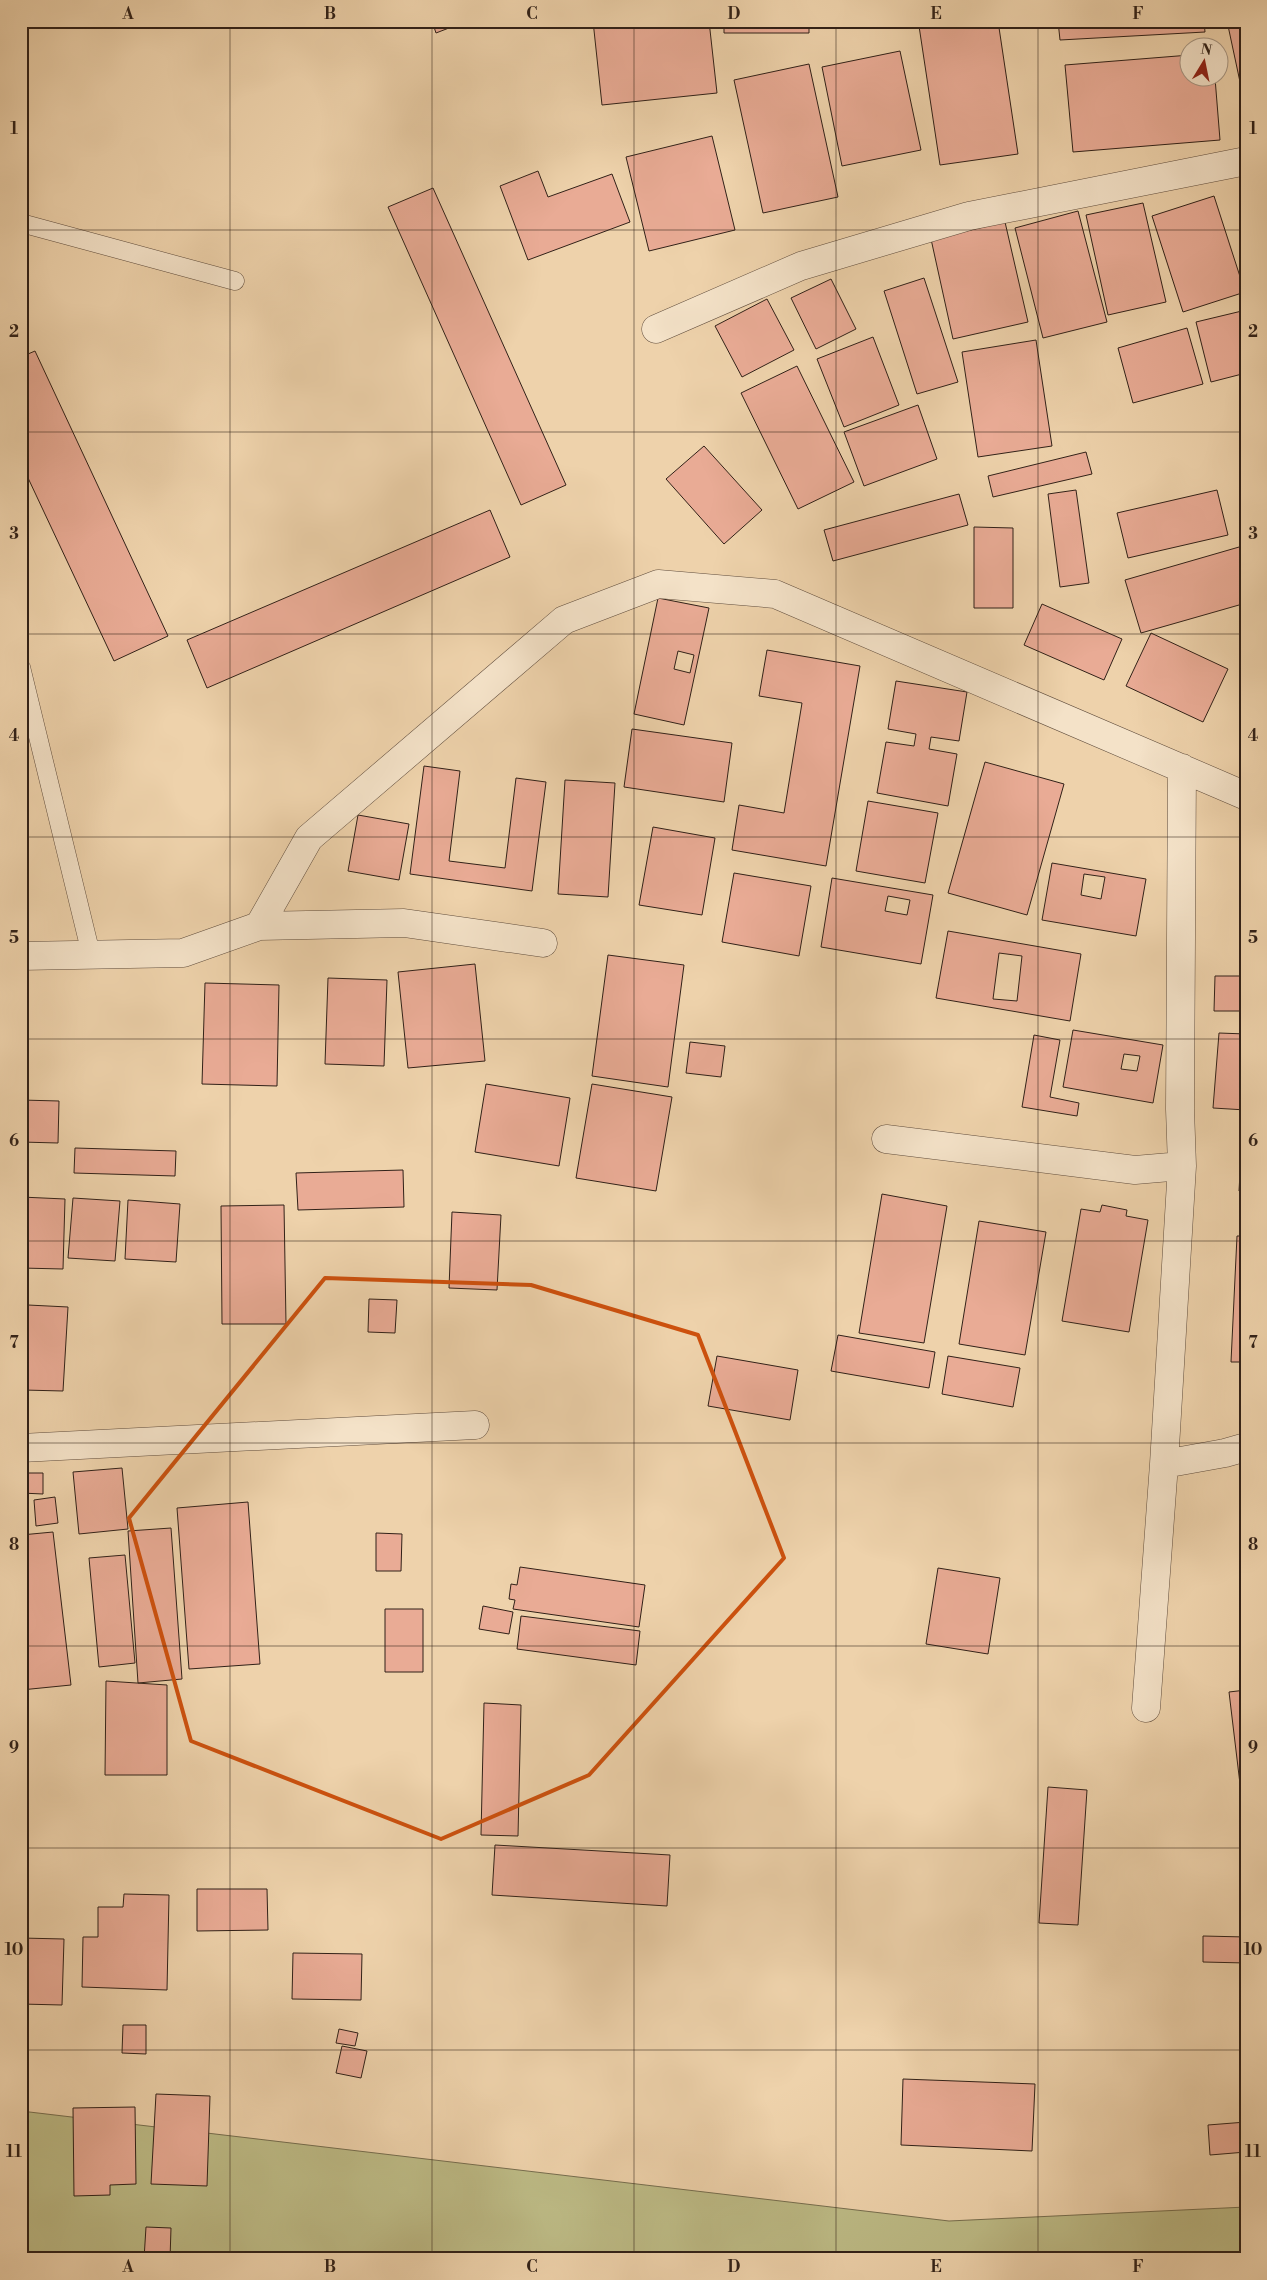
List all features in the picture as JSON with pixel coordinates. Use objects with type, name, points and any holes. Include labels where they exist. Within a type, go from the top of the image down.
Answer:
[{"type":"street","points":[[656,330],[801,266],[969,216],[1246,161]]},
{"type":"street","points":[[259,926],[309,838],[564,620],[658,584],[775,594],[1246,796]]},
{"type":"street","points":[[1146,1708],[1164,1464],[1182,1166],[1180,1109],[1182,768]]},
{"type":"street","points":[[21,956],[183,953],[259,926],[404,924],[543,943]]},
{"type":"street","points":[[886,1139],[1135,1170],[1182,1166]]},
{"type":"street","points":[[21,1448],[474,1425]]},
{"type":"street","points":[[1164,1464],[1225,1453],[1246,1446]]},
{"type":"lane","points":[[21,222],[235,281]]},
{"type":"lane","points":[[21,667],[91,954]]},
{"type":"highlighted area","points":[[325,1278],[531,1285],[698,1335],[784,1558],[589,1775],[441,1839],[191,1741],[129,1518]]},
{"type":"shaded area","points":[[21,2111],[949,2221],[1246,2207],[1246,2259],[21,2259]]},
{"type":"building","points":[[432,21],[467,21],[436,33]]},
{"type":"building","points":[[593,21],[709,21],[717,93],[602,105]]},
{"type":"building","points":[[724,21],[809,21],[809,33],[724,33]]},
{"type":"building","points":[[950,21],[998,21],[1018,154],[940,165],[919,26]]},
{"type":"building","points":[[1058,21],[1204,21],[1205,32],[1060,40]]},
{"type":"building","points":[[1227,21],[1246,21],[1246,110]]},
{"type":"building","points":[[900,51],[921,150],[842,166],[822,67]]},
{"type":"building","points":[[1180,56],[1180,88],[1216,88],[1220,140],[1073,152],[1065,65]]},
{"type":"building","points":[[809,64],[838,197],[763,213],[734,80]]},
{"type":"building","points":[[712,136],[735,230],[649,251],[626,157]]},
{"type":"building","points":[[538,171],[548,197],[612,174],[630,222],[528,260],[500,186]]},
{"type":"building","points":[[433,188],[566,485],[521,505],[388,207]]},
{"type":"building","points":[[1214,196],[1245,292],[1183,312],[1152,216]]},
{"type":"building","points":[[1143,203],[1166,302],[1108,315],[1086,215]]},
{"type":"building","points":[[1078,211],[1107,322],[1043,338],[1015,228]]},
{"type":"building","points":[[1005,222],[1028,322],[953,339],[931,239]]},
{"type":"building","points":[[924,278],[958,382],[917,394],[884,291]]},
{"type":"building","points":[[831,279],[856,329],[816,349],[791,298]]},
{"type":"building","points":[[767,299],[794,350],[742,377],[715,326]]},
{"type":"building","points":[[1246,310],[1246,373],[1211,382],[1196,322]]},
{"type":"building","points":[[1187,328],[1203,384],[1133,403],[1118,348]]},
{"type":"building","points":[[873,337],[899,405],[844,427],[817,359]]},
{"type":"building","points":[[1036,340],[1052,446],[978,457],[962,352]]},
{"type":"building","points":[[35,351],[168,636],[114,661],[21,463],[21,357]]},
{"type":"building","points":[[797,366],[854,482],[798,509],[741,393]]},
{"type":"building","points":[[918,405],[937,459],[864,486],[844,432]]},
{"type":"building","points":[[704,446],[762,510],[724,544],[666,479]]},
{"type":"building","points":[[1086,452],[1092,474],[993,497],[988,476]]},
{"type":"building","points":[[1076,490],[1089,583],[1060,587],[1048,494]]},
{"type":"building","points":[[1217,490],[1228,535],[1128,558],[1117,513]]},
{"type":"building","points":[[959,494],[968,525],[833,561],[824,530]]},
{"type":"building","points":[[490,510],[510,557],[207,688],[187,640]]},
{"type":"building","points":[[974,527],[1013,528],[1013,608],[974,608]]},
{"type":"building","points":[[1246,545],[1246,603],[1141,633],[1125,580]]},
{"type":"building","points":[[658,598],[709,608],[684,725],[634,714]],"holes":[[[678,651],[694,655],[690,673],[674,669]]]},
{"type":"building","points":[[1042,604],[1122,639],[1104,680],[1024,645]]},
{"type":"building","points":[[1151,633],[1228,669],[1203,722],[1126,686]]},
{"type":"building","points":[[767,650],[860,666],[826,866],[732,850],[739,805],[784,813],[802,703],[759,696]]},
{"type":"building","points":[[896,681],[967,692],[959,741],[931,737],[929,749],[957,754],[948,806],[877,793],[886,742],[914,746],[916,734],[888,729]]},
{"type":"building","points":[[632,729],[732,743],[724,802],[624,787]]},
{"type":"building","points":[[985,762],[1064,784],[1027,915],[948,893]]},
{"type":"building","points":[[424,766],[460,771],[449,861],[505,868],[516,778],[546,782],[532,891],[410,874]]},
{"type":"building","points":[[565,780],[615,783],[608,897],[558,894]]},
{"type":"building","points":[[868,801],[938,813],[925,883],[856,871]]},
{"type":"building","points":[[358,815],[409,824],[399,880],[348,871]]},
{"type":"building","points":[[653,827],[715,838],[702,915],[639,905]]},
{"type":"building","points":[[1052,863],[1146,879],[1136,936],[1042,920]],"holes":[[[1084,874],[1105,877],[1101,899],[1081,895]]]},
{"type":"building","points":[[734,873],[811,886],[799,956],[722,942]]},
{"type":"building","points":[[832,878],[933,895],[921,964],[821,947]],"holes":[[[888,896],[910,900],[907,915],[885,911]]]},
{"type":"building","points":[[948,931],[1081,954],[1070,1021],[936,998]],"holes":[[[999,953],[1022,956],[1017,1001],[993,999]]]},
{"type":"building","points":[[608,955],[684,965],[668,1087],[592,1076]]},
{"type":"building","points":[[475,964],[485,1061],[408,1068],[398,972]]},
{"type":"building","points":[[1215,976],[1246,976],[1246,1011],[1214,1011]]},
{"type":"building","points":[[328,978],[387,980],[384,1066],[325,1064]]},
{"type":"building","points":[[205,983],[279,985],[277,1086],[202,1084]]},
{"type":"building","points":[[1073,1030],[1163,1045],[1153,1103],[1063,1087]],"holes":[[[1124,1054],[1140,1056],[1137,1071],[1121,1069]]]},
{"type":"building","points":[[1219,1033],[1246,1034],[1246,1110],[1213,1108]]},
{"type":"building","points":[[1034,1035],[1060,1040],[1050,1097],[1079,1103],[1077,1116],[1022,1107]]},
{"type":"building","points":[[690,1042],[725,1046],[721,1077],[686,1073]]},
{"type":"building","points":[[486,1084],[570,1098],[559,1166],[475,1152]]},
{"type":"building","points":[[592,1084],[672,1097],[656,1191],[576,1178]]},
{"type":"building","points":[[21,1100],[59,1101],[58,1143],[21,1142]]},
{"type":"building","points":[[75,1148],[176,1151],[175,1176],[74,1173]]},
{"type":"building","points":[[1241,1156],[1246,1157],[1246,1192],[1239,1191]]},
{"type":"building","points":[[403,1170],[404,1207],[298,1210],[296,1173]]},
{"type":"building","points":[[882,1194],[947,1206],[924,1343],[859,1333]]},
{"type":"building","points":[[21,1197],[65,1199],[63,1269],[21,1268]]},
{"type":"building","points":[[73,1198],[120,1201],[115,1261],[68,1258]]},
{"type":"building","points":[[128,1200],[180,1204],[176,1262],[125,1259]]},
{"type":"building","points":[[284,1205],[286,1324],[222,1324],[221,1206]]},
{"type":"building","points":[[1102,1205],[1127,1210],[1126,1216],[1148,1220],[1129,1332],[1062,1321],[1081,1209],[1100,1212]]},
{"type":"building","points":[[452,1212],[501,1215],[497,1290],[449,1288]]},
{"type":"building","points":[[979,1221],[1046,1232],[1025,1355],[959,1344]]},
{"type":"building","points":[[1237,1236],[1246,1236],[1246,1362],[1231,1362]]},
{"type":"building","points":[[369,1299],[397,1300],[395,1333],[368,1332]]},
{"type":"building","points":[[28,1305],[68,1307],[63,1391],[23,1390]]},
{"type":"building","points":[[838,1335],[935,1352],[929,1388],[831,1371]]},
{"type":"building","points":[[717,1356],[798,1370],[790,1420],[708,1406]]},
{"type":"building","points":[[948,1356],[1020,1368],[1013,1407],[942,1394]]},
{"type":"building","points":[[122,1468],[128,1529],[79,1534],[73,1472]]},
{"type":"building","points":[[21,1473],[43,1473],[43,1494],[21,1493]]},
{"type":"building","points":[[55,1497],[58,1523],[36,1526],[34,1500]]},
{"type":"building","points":[[248,1502],[260,1664],[189,1669],[177,1508]]},
{"type":"building","points":[[171,1528],[182,1679],[138,1683],[128,1531]]},
{"type":"building","points":[[53,1532],[71,1685],[21,1690],[21,1535]]},
{"type":"building","points":[[376,1533],[402,1534],[401,1571],[376,1571]]},
{"type":"building","points":[[125,1555],[135,1663],[99,1667],[89,1558]]},
{"type":"building","points":[[520,1567],[645,1585],[639,1627],[513,1609],[515,1600],[509,1599],[511,1584],[517,1585]]},
{"type":"building","points":[[938,1568],[1000,1578],[988,1654],[926,1644]]},
{"type":"building","points":[[483,1606],[513,1612],[509,1634],[479,1629]]},
{"type":"building","points":[[385,1609],[423,1609],[423,1672],[385,1672]]},
{"type":"building","points":[[521,1616],[640,1631],[636,1665],[517,1649]]},
{"type":"building","points":[[106,1681],[167,1685],[167,1775],[105,1775]]},
{"type":"building","points":[[1246,1690],[1246,1834],[1229,1692]]},
{"type":"building","points":[[484,1703],[521,1705],[518,1836],[481,1835]]},
{"type":"building","points":[[1048,1787],[1087,1790],[1078,1925],[1039,1923]]},
{"type":"building","points":[[495,1845],[670,1855],[667,1906],[492,1895]]},
{"type":"building","points":[[197,1889],[267,1889],[268,1930],[197,1931]]},
{"type":"building","points":[[124,1894],[169,1895],[167,1990],[82,1987],[83,1937],[98,1937],[98,1907],[123,1907]]},
{"type":"building","points":[[1203,1936],[1246,1937],[1246,1963],[1203,1962]]},
{"type":"building","points":[[21,1938],[64,1939],[62,2005],[21,2004]]},
{"type":"building","points":[[293,1953],[362,1954],[361,2000],[292,1999]]},
{"type":"building","points":[[123,2025],[146,2025],[146,2054],[122,2053]]},
{"type":"building","points":[[339,2029],[358,2033],[355,2046],[336,2043]]},
{"type":"building","points":[[342,2046],[367,2051],[361,2078],[336,2073]]},
{"type":"building","points":[[903,2079],[1035,2084],[1032,2151],[901,2145]]},
{"type":"building","points":[[156,2094],[210,2096],[207,2186],[151,2184]]},
{"type":"building","points":[[135,2107],[136,2184],[110,2185],[110,2195],[74,2196],[73,2108]]},
{"type":"building","points":[[1246,2122],[1246,2152],[1210,2155],[1208,2125]]},
{"type":"building","points":[[146,2227],[171,2228],[170,2259],[144,2259]]}]
